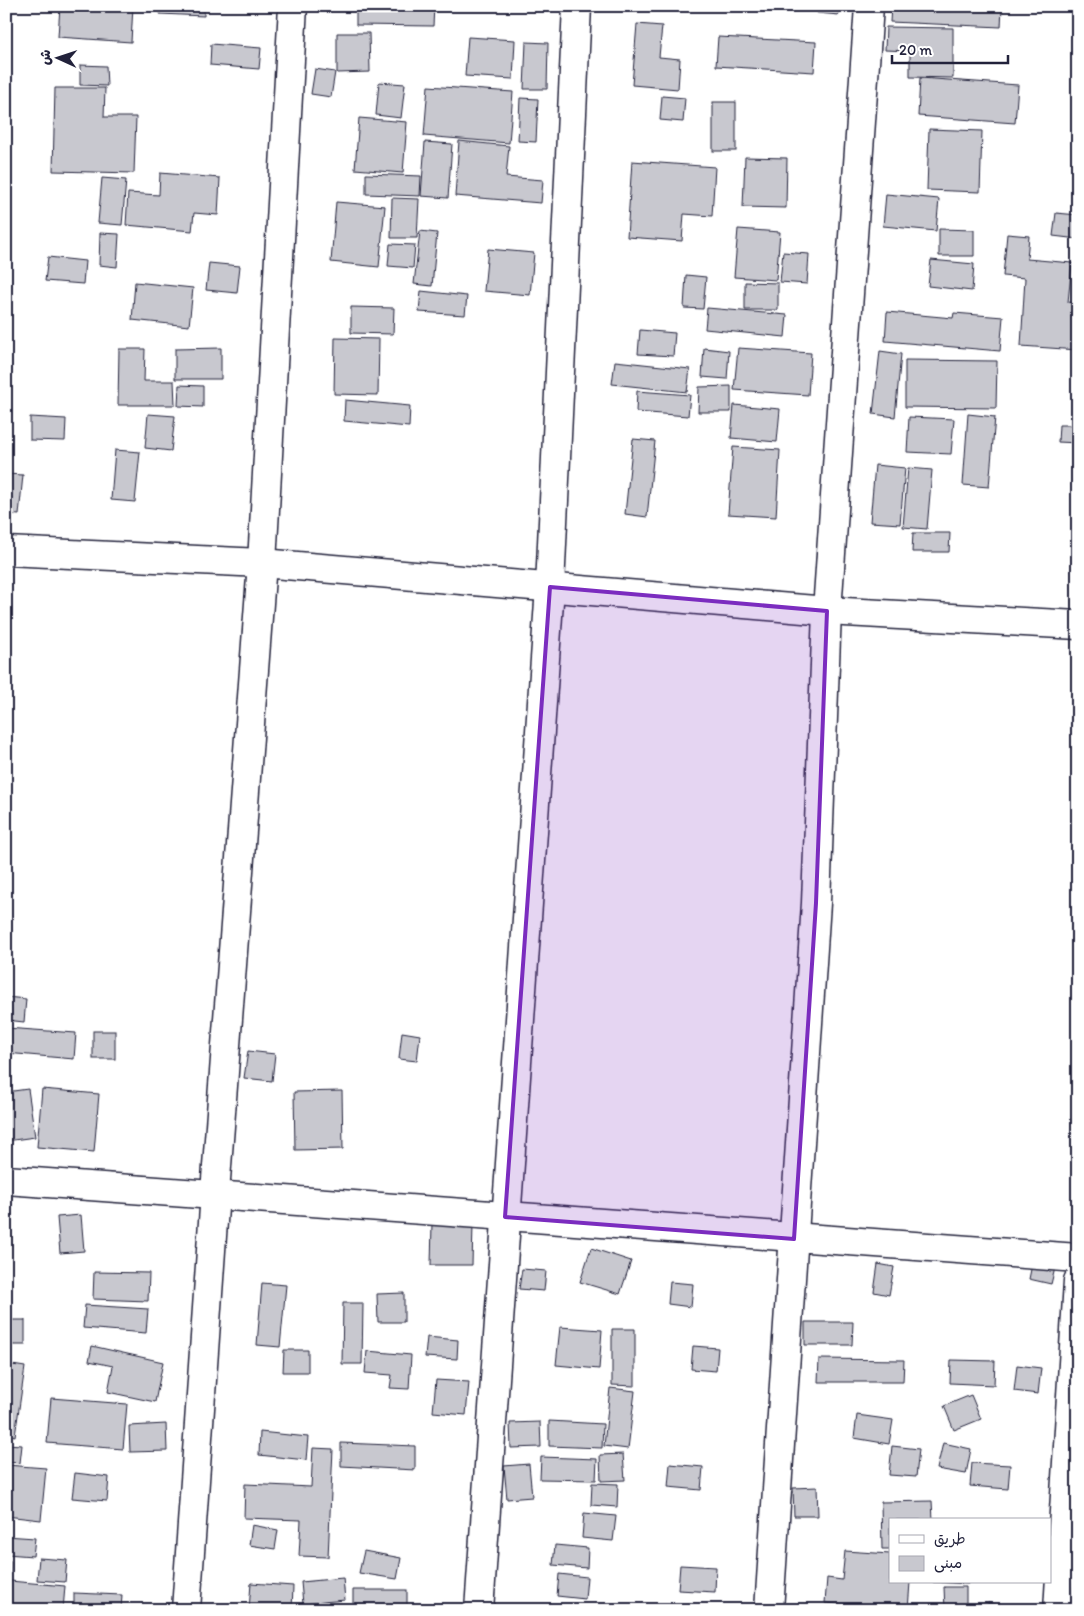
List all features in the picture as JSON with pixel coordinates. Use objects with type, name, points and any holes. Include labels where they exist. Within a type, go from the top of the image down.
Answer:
[{"type":"street","points":[[186,1610],[262,563],[293,6]]},
{"type":"street","points":[[479,1610],[550,587],[577,6]]},
{"type":"street","points":[[769,1610],[816,903],[827,611],[869,6]]},
{"type":"street","points":[[6,551],[262,563],[827,611],[1078,625]]},
{"type":"street","points":[[6,1180],[215,1193],[794,1239],[1078,1258]]},
{"type":"street","points":[[1058,1610],[1078,1281]]},
{"type":"highlighted area","points":[[550,587],[827,611],[816,903],[794,1239],[505,1217]]},
{"type":"building","points":[[60,6],[133,6],[131,42],[58,37]]},
{"type":"building","points":[[161,6],[204,6],[204,16],[160,14]]},
{"type":"building","points":[[356,6],[434,6],[433,26],[356,25]]},
{"type":"building","points":[[818,6],[839,6],[839,15],[817,13]]},
{"type":"building","points":[[891,6],[1002,6],[1001,27],[890,22]]},
{"type":"building","points":[[637,24],[662,26],[659,57],[680,59],[678,89],[632,85]]},
{"type":"building","points":[[886,27],[953,28],[953,78],[910,77],[910,51],[885,50]]},
{"type":"building","points":[[337,33],[369,33],[370,72],[337,73]]},
{"type":"building","points":[[468,37],[515,40],[513,79],[465,76]]},
{"type":"building","points":[[718,37],[816,42],[814,72],[716,66]]},
{"type":"building","points":[[526,42],[548,43],[547,89],[524,89]]},
{"type":"building","points":[[211,44],[261,48],[259,69],[210,65]]},
{"type":"building","points":[[80,65],[106,66],[107,86],[80,85]]},
{"type":"building","points":[[315,69],[335,72],[331,97],[311,94]]},
{"type":"building","points":[[920,78],[1018,85],[1015,123],[918,116]]},
{"type":"building","points":[[379,82],[405,84],[401,118],[376,115]]},
{"type":"building","points":[[428,86],[513,92],[509,143],[424,136]]},
{"type":"building","points":[[55,88],[105,88],[104,117],[136,117],[134,173],[53,171]]},
{"type":"building","points":[[662,96],[685,98],[683,122],[660,120]]},
{"type":"building","points":[[520,98],[538,99],[536,142],[518,141]]},
{"type":"building","points":[[713,102],[736,102],[736,151],[713,151]]},
{"type":"building","points":[[359,118],[407,122],[403,173],[355,169]]},
{"type":"building","points":[[929,129],[982,131],[980,192],[927,190]]},
{"type":"building","points":[[459,141],[509,146],[506,177],[543,180],[541,203],[455,196]]},
{"type":"building","points":[[425,142],[452,144],[448,198],[421,196]]},
{"type":"building","points":[[745,157],[787,158],[786,208],[743,207]]},
{"type":"building","points":[[632,161],[715,167],[712,216],[684,214],[682,241],[627,237]]},
{"type":"building","points":[[160,173],[220,178],[218,215],[194,213],[192,231],[126,225],[128,193],[159,195]]},
{"type":"building","points":[[366,174],[421,176],[420,196],[366,194]]},
{"type":"building","points":[[102,178],[126,180],[122,225],[98,223]]},
{"type":"building","points":[[886,194],[939,199],[936,231],[883,226]]},
{"type":"building","points":[[392,198],[419,199],[417,238],[391,238]]},
{"type":"building","points":[[336,202],[385,206],[379,267],[331,262]]},
{"type":"building","points":[[1056,213],[1078,215],[1078,239],[1053,236]]},
{"type":"building","points":[[738,229],[780,232],[776,280],[734,277]]},
{"type":"building","points":[[939,229],[974,230],[974,256],[939,256]]},
{"type":"building","points":[[420,231],[437,233],[432,286],[414,284]]},
{"type":"building","points":[[100,233],[119,234],[117,267],[99,265]]},
{"type":"building","points":[[1007,234],[1029,236],[1027,259],[1072,263],[1068,302],[1078,303],[1078,350],[1021,346],[1025,278],[1003,276]]},
{"type":"building","points":[[390,244],[415,245],[413,268],[388,266]]},
{"type":"building","points":[[488,249],[534,253],[530,295],[484,291]]},
{"type":"building","points":[[783,252],[809,254],[807,284],[780,282]]},
{"type":"building","points":[[48,257],[85,261],[83,284],[45,281]]},
{"type":"building","points":[[931,260],[974,264],[972,291],[928,286]]},
{"type":"building","points":[[209,263],[240,266],[237,293],[206,290]]},
{"type":"building","points":[[686,275],[706,277],[703,309],[684,308]]},
{"type":"building","points":[[1076,275],[1078,275],[1078,293],[1076,293]]},
{"type":"building","points":[[135,282],[193,288],[189,326],[132,320]]},
{"type":"building","points":[[745,282],[778,283],[778,310],[745,310]]},
{"type":"building","points":[[421,291],[467,296],[465,315],[419,312]]},
{"type":"building","points":[[351,307],[394,308],[393,334],[351,333]]},
{"type":"building","points":[[707,308],[787,315],[785,337],[705,329]]},
{"type":"building","points":[[887,312],[953,318],[954,313],[1003,317],[1000,351],[885,341]]},
{"type":"building","points":[[640,330],[675,333],[673,356],[638,354]]},
{"type":"building","points":[[335,338],[379,339],[378,395],[334,394]]},
{"type":"building","points":[[221,348],[221,379],[175,379],[175,349]]},
{"type":"building","points":[[704,348],[729,351],[727,379],[702,377]]},
{"type":"building","points":[[738,348],[811,353],[808,395],[734,390]]},
{"type":"building","points":[[119,349],[145,349],[144,381],[174,381],[175,405],[118,405]]},
{"type":"building","points":[[880,351],[901,354],[895,417],[873,414]]},
{"type":"building","points":[[905,360],[997,361],[996,408],[905,407]]},
{"type":"building","points":[[615,361],[690,369],[687,392],[612,384]]},
{"type":"building","points":[[179,385],[203,386],[203,407],[178,406]]},
{"type":"building","points":[[731,386],[731,412],[698,412],[699,387]]},
{"type":"building","points":[[637,391],[690,395],[688,416],[636,412]]},
{"type":"building","points":[[345,400],[410,406],[409,427],[344,421]]},
{"type":"building","points":[[734,405],[780,409],[777,442],[731,438]]},
{"type":"building","points":[[148,414],[175,416],[171,451],[145,448]]},
{"type":"building","points":[[968,414],[995,417],[989,487],[963,485]]},
{"type":"building","points":[[30,417],[66,419],[65,441],[30,440]]},
{"type":"building","points":[[909,417],[954,419],[951,454],[907,452]]},
{"type":"building","points":[[1059,425],[1078,425],[1078,443],[1058,442]]},
{"type":"building","points":[[633,439],[655,441],[647,517],[625,514]]},
{"type":"building","points":[[733,447],[780,450],[776,517],[728,514]]},
{"type":"building","points":[[115,450],[140,452],[135,502],[111,500]]},
{"type":"building","points":[[875,465],[905,468],[900,524],[870,522]]},
{"type":"building","points":[[908,468],[932,470],[927,529],[903,527]]},
{"type":"building","points":[[6,474],[23,475],[19,515],[6,514]]},
{"type":"building","points":[[913,533],[950,533],[949,552],[912,552]]},
{"type":"building","points":[[6,997],[26,999],[24,1022],[6,1020]]},
{"type":"building","points":[[6,1028],[76,1033],[74,1059],[6,1053]]},
{"type":"building","points":[[93,1031],[115,1031],[115,1059],[93,1059]]},
{"type":"building","points":[[402,1032],[420,1035],[417,1061],[399,1059]]},
{"type":"building","points":[[248,1051],[275,1054],[272,1081],[244,1078]]},
{"type":"building","points":[[28,1089],[35,1137],[6,1141],[6,1092]]},
{"type":"building","points":[[42,1089],[99,1094],[94,1152],[37,1147]]},
{"type":"building","points":[[342,1091],[343,1149],[295,1150],[294,1092]]},
{"type":"building","points":[[81,1215],[84,1251],[60,1253],[57,1217]]},
{"type":"building","points":[[432,1223],[473,1224],[472,1265],[431,1265]]},
{"type":"building","points":[[591,1248],[631,1261],[620,1294],[580,1282]]},
{"type":"building","points":[[1034,1255],[1057,1260],[1051,1284],[1029,1279]]},
{"type":"building","points":[[878,1264],[894,1267],[889,1295],[874,1292]]},
{"type":"building","points":[[522,1269],[546,1271],[544,1291],[519,1289]]},
{"type":"building","points":[[94,1272],[149,1273],[148,1301],[93,1299]]},
{"type":"building","points":[[670,1282],[693,1284],[691,1307],[668,1304]]},
{"type":"building","points":[[262,1283],[286,1285],[280,1347],[257,1345]]},
{"type":"building","points":[[404,1293],[404,1322],[378,1322],[377,1294]]},
{"type":"building","points":[[343,1303],[363,1303],[362,1364],[342,1364]]},
{"type":"building","points":[[85,1305],[148,1309],[146,1333],[83,1328]]},
{"type":"building","points":[[6,1320],[25,1320],[25,1345],[6,1345]]},
{"type":"building","points":[[805,1322],[853,1322],[852,1345],[805,1345]]},
{"type":"building","points":[[560,1327],[602,1330],[599,1369],[556,1365]]},
{"type":"building","points":[[612,1329],[635,1329],[635,1386],[612,1385]]},
{"type":"building","points":[[427,1337],[458,1340],[457,1359],[425,1357]]},
{"type":"building","points":[[92,1346],[163,1362],[155,1402],[108,1392],[113,1366],[89,1361]]},
{"type":"building","points":[[693,1346],[718,1348],[716,1371],[691,1369]]},
{"type":"building","points":[[284,1350],[308,1350],[308,1372],[283,1372]]},
{"type":"building","points":[[367,1351],[411,1355],[409,1389],[390,1388],[392,1375],[365,1373]]},
{"type":"building","points":[[819,1359],[904,1360],[903,1382],[818,1382]]},
{"type":"building","points":[[951,1360],[995,1361],[994,1385],[950,1383]]},
{"type":"building","points":[[6,1364],[25,1367],[15,1436],[6,1434]]},
{"type":"building","points":[[1017,1365],[1041,1368],[1038,1394],[1014,1391]]},
{"type":"building","points":[[436,1380],[469,1382],[466,1415],[433,1412]]},
{"type":"building","points":[[610,1388],[635,1391],[628,1449],[604,1446]]},
{"type":"building","points":[[971,1395],[981,1419],[954,1430],[944,1406]]},
{"type":"building","points":[[51,1398],[127,1404],[123,1449],[47,1443]]},
{"type":"building","points":[[857,1415],[893,1420],[889,1444],[854,1438]]},
{"type":"building","points":[[549,1421],[603,1424],[602,1448],[549,1446]]},
{"type":"building","points":[[540,1422],[541,1447],[511,1448],[510,1423]]},
{"type":"building","points":[[166,1424],[167,1451],[130,1452],[129,1426]]},
{"type":"building","points":[[260,1432],[308,1437],[306,1460],[259,1455]]},
{"type":"building","points":[[341,1443],[415,1446],[415,1470],[341,1466]]},
{"type":"building","points":[[943,1443],[971,1449],[966,1474],[937,1469]]},
{"type":"building","points":[[6,1444],[22,1445],[20,1463],[6,1462]]},
{"type":"building","points":[[892,1446],[919,1449],[916,1477],[889,1475]]},
{"type":"building","points":[[313,1448],[333,1449],[328,1557],[299,1556],[301,1520],[244,1518],[245,1484],[311,1487]]},
{"type":"building","points":[[623,1454],[625,1480],[601,1481],[600,1455]]},
{"type":"building","points":[[541,1457],[597,1459],[596,1480],[540,1479]]},
{"type":"building","points":[[972,1463],[1010,1465],[1008,1489],[970,1486]]},
{"type":"building","points":[[529,1464],[532,1497],[507,1499],[504,1466]]},
{"type":"building","points":[[670,1464],[703,1467],[701,1490],[668,1487]]},
{"type":"building","points":[[6,1465],[46,1468],[41,1520],[6,1516]]},
{"type":"building","points":[[75,1473],[109,1477],[107,1501],[72,1498]]},
{"type":"building","points":[[592,1483],[618,1484],[617,1507],[591,1505]]},
{"type":"building","points":[[817,1487],[818,1516],[794,1516],[793,1488]]},
{"type":"building","points":[[932,1501],[933,1518],[889,1518],[889,1549],[882,1549],[881,1502]]},
{"type":"building","points":[[584,1513],[616,1516],[613,1541],[582,1538]]},
{"type":"building","points":[[252,1525],[278,1530],[275,1549],[249,1545]]},
{"type":"building","points":[[6,1536],[35,1538],[33,1556],[6,1554]]},
{"type":"building","points":[[555,1545],[588,1548],[587,1568],[553,1565]]},
{"type":"building","points":[[364,1551],[401,1558],[397,1579],[359,1573]]},
{"type":"building","points":[[845,1551],[889,1554],[889,1584],[910,1584],[908,1610],[875,1610],[876,1607],[825,1603],[827,1578],[842,1580]]},
{"type":"building","points":[[39,1558],[67,1560],[65,1582],[37,1580]]},
{"type":"building","points":[[6,1561],[11,1561],[10,1581],[65,1586],[63,1610],[6,1610]]},
{"type":"building","points":[[680,1565],[716,1567],[715,1592],[678,1590]]},
{"type":"building","points":[[559,1574],[587,1577],[585,1599],[557,1596]]},
{"type":"building","points":[[343,1578],[345,1600],[303,1604],[301,1582]]},
{"type":"building","points":[[251,1583],[293,1586],[292,1610],[249,1610]]},
{"type":"building","points":[[944,1587],[966,1587],[966,1609],[945,1610]]},
{"type":"building","points":[[353,1590],[407,1590],[407,1610],[353,1610]]},
{"type":"building","points":[[74,1593],[122,1595],[121,1610],[74,1610]]},
{"type":"building","points":[[988,1603],[1024,1609],[987,1610]]}]
